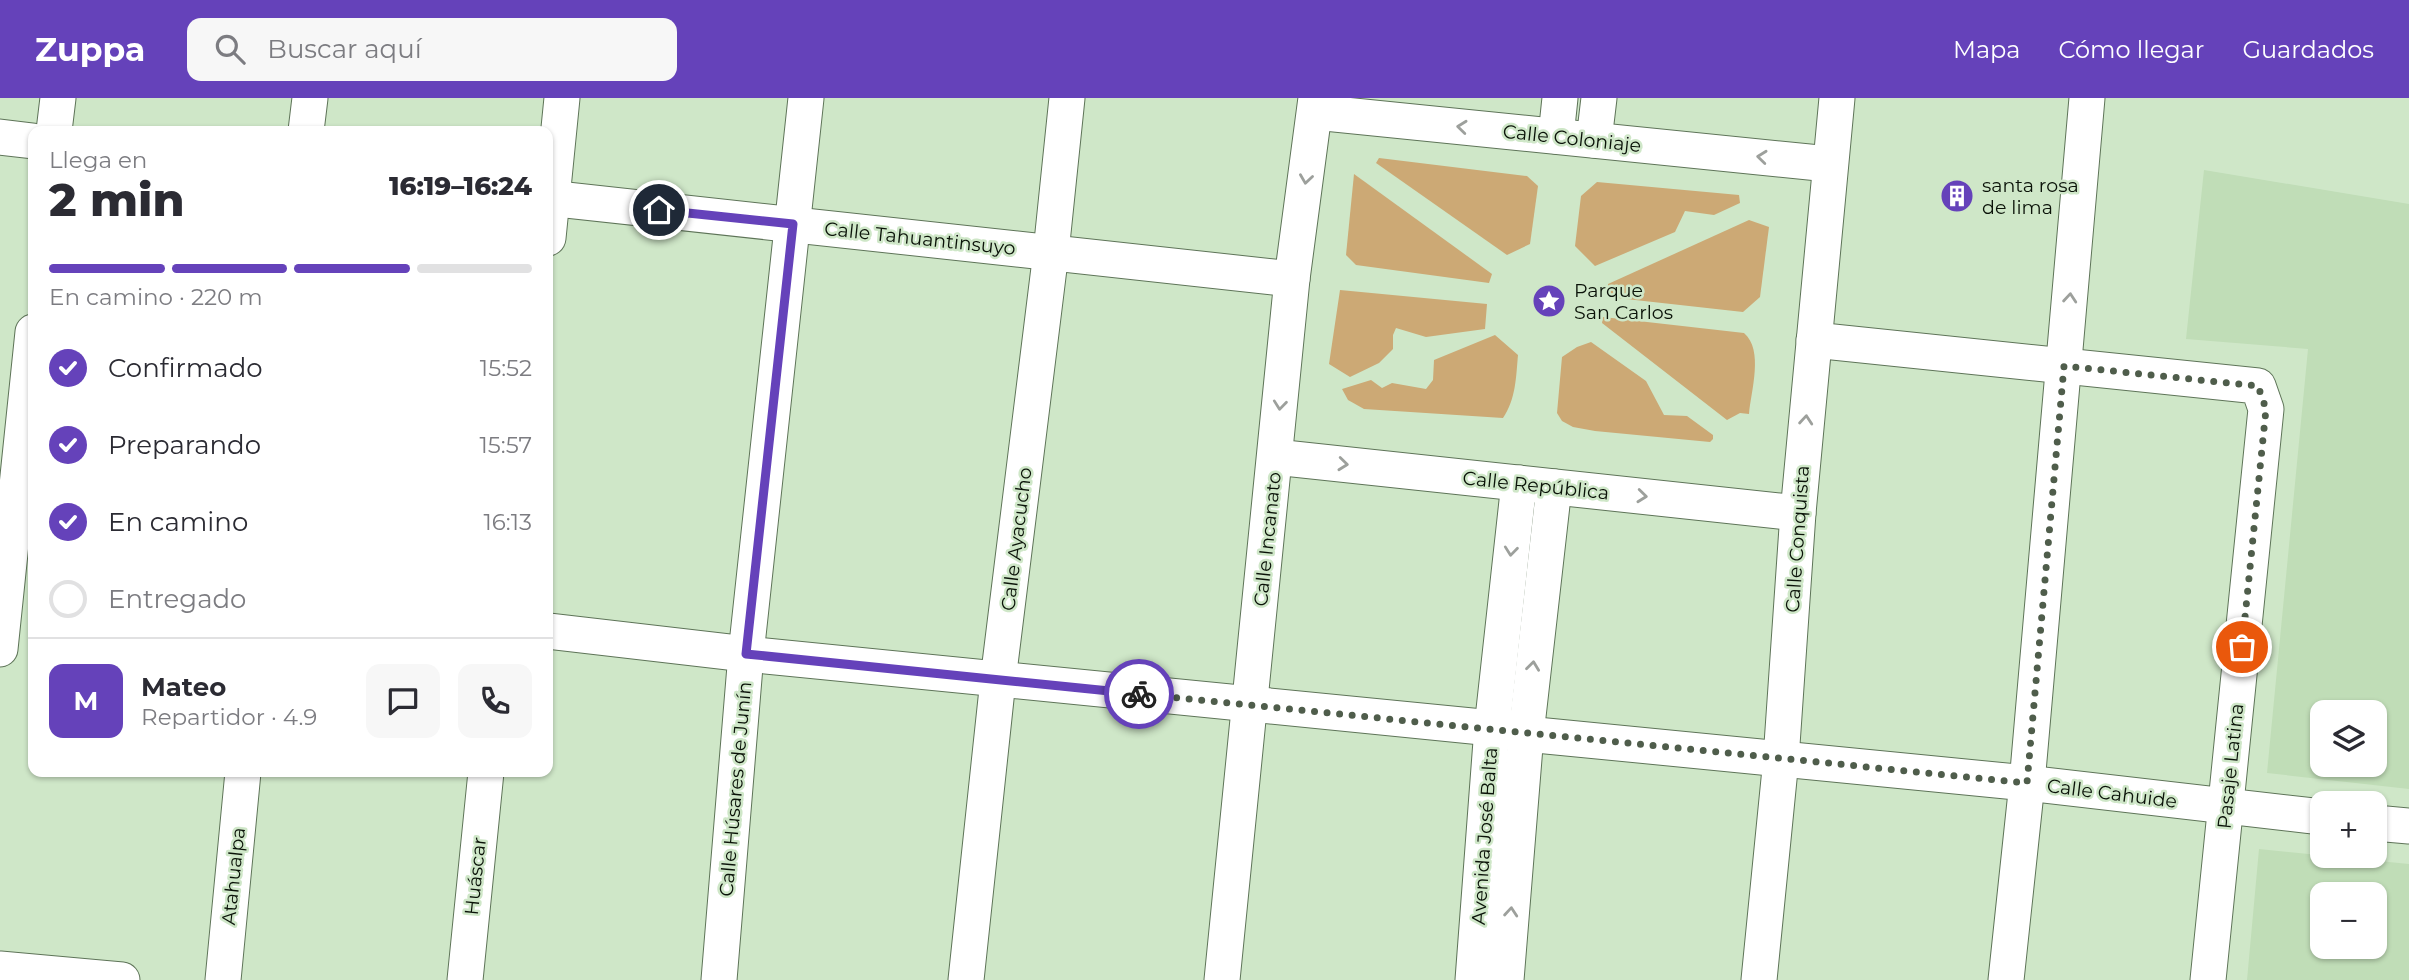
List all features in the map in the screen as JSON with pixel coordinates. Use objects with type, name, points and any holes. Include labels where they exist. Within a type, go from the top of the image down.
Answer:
[{"type":"street","points":[[55,126],[58,98]]},
{"type":"street","points":[[307,126],[310,98]]},
{"type":"street","points":[[553,173],[562,98]]},
{"type":"street","name":"Calle Húsares de Junín","points":[[719,980],[746,654],[806,98]]},
{"type":"street","name":"Calle Ayacucho","points":[[966,980],[998,680],[1051,252],[1067,98]]},
{"type":"street","points":[[1556,136],[1560,98]]},
{"type":"street","points":[[1594,140],[1599,98]]},
{"type":"street","name":"Calle Conquista","points":[[1759,980],[1781,759],[1798,513],[1837,98]]},
{"type":"street","points":[[2006,980],[2027,783],[2087,98]]},
{"type":"street","name":"Calle Coloniaje","points":[[1316,105],[1556,136],[1829,164]]},
{"type":"street","name":"Calle Incanato","points":[[1222,980],[1292,279],[1316,105]]},
{"type":"street","points":[[0,137],[28,140]]},
{"type":"street","name":"Calle Tahuantinsuyo","points":[[553,198],[1292,279]]},
{"type":"street","points":[[1814,340],[2064,366]]},
{"type":"street","name":"Pasaje Latina","points":[[2064,366],[2258,386],[2266,409],[2208,980]]},
{"type":"street","points":[[0,649],[14,572],[28,394]]},
{"type":"street","name":"Calle República","points":[[1275,457],[1798,513]]},
{"type":"street","name":"Avenida José Balta","points":[[1506,980],[1509,731],[1519,483]]},
{"type":"street","name":"Avenida José Balta","points":[[1473,980],[1509,731],[1554,487]]},
{"type":"street","name":"Calle Cahuide","points":[[553,632],[998,680],[2027,783],[2310,816]]},
{"type":"street","name":"Atahualpa","points":[[223,980],[243,777]]},
{"type":"street","name":"Huáscar","points":[[465,980],[485,777]]},
{"type":"street","points":[[2387,824],[2409,826]]},
{"type":"street","points":[[0,969],[122,980]]},
{"type":"shaded area","points":[[1379,158],[1527,176],[1538,186],[1530,244],[1507,255],[1376,163]]},
{"type":"shaded area","points":[[2204,170],[2409,204],[2409,789],[2267,773],[2308,349],[2186,339]]},
{"type":"shaded area","points":[[1354,174],[1492,274],[1489,283],[1356,265],[1346,255]]},
{"type":"shaded area","points":[[1597,182],[1739,195],[1740,203],[1714,215],[1685,211],[1675,232],[1595,266],[1575,246],[1581,196]]},
{"type":"shaded area","points":[[1749,220],[1769,227],[1760,297],[1743,312],[1608,297],[1608,284]]},
{"type":"shaded area","points":[[1340,290],[1487,304],[1485,329],[1426,337],[1396,328],[1393,349],[1379,363],[1350,377],[1329,364]]},
{"type":"shaded area","points":[[1603,317],[1744,333],[1750,340],[1755,360],[1749,414],[1740,413],[1727,420],[1602,323]]},
{"type":"shaded area","points":[[1495,335],[1518,355],[1513,396],[1503,418],[1364,409],[1348,400],[1342,389],[1371,380],[1382,388],[1392,383],[1426,389],[1433,380],[1434,360]]},
{"type":"shaded area","points":[[1591,342],[1646,381],[1664,415],[1687,416],[1713,435],[1713,439],[1710,442],[1595,431],[1573,427],[1562,421],[1557,413],[1562,357]]},
{"type":"shaded area","points":[[2259,849],[2310,854],[2310,868],[2387,868],[2387,862],[2409,864],[2409,980],[2247,980]]},
{"type":"way so far","points":[[1139,694],[2027,783],[2064,366],[2258,386],[2266,409],[2242,647]]},
{"type":"place","name":"santa rosa de lima","points":[[1957,196]]},
{"type":"place","name":"Parque San Carlos","points":[[1549,301]]},
{"type":"route","points":[[659,210],[793,224],[746,654],[1139,694]]}]
